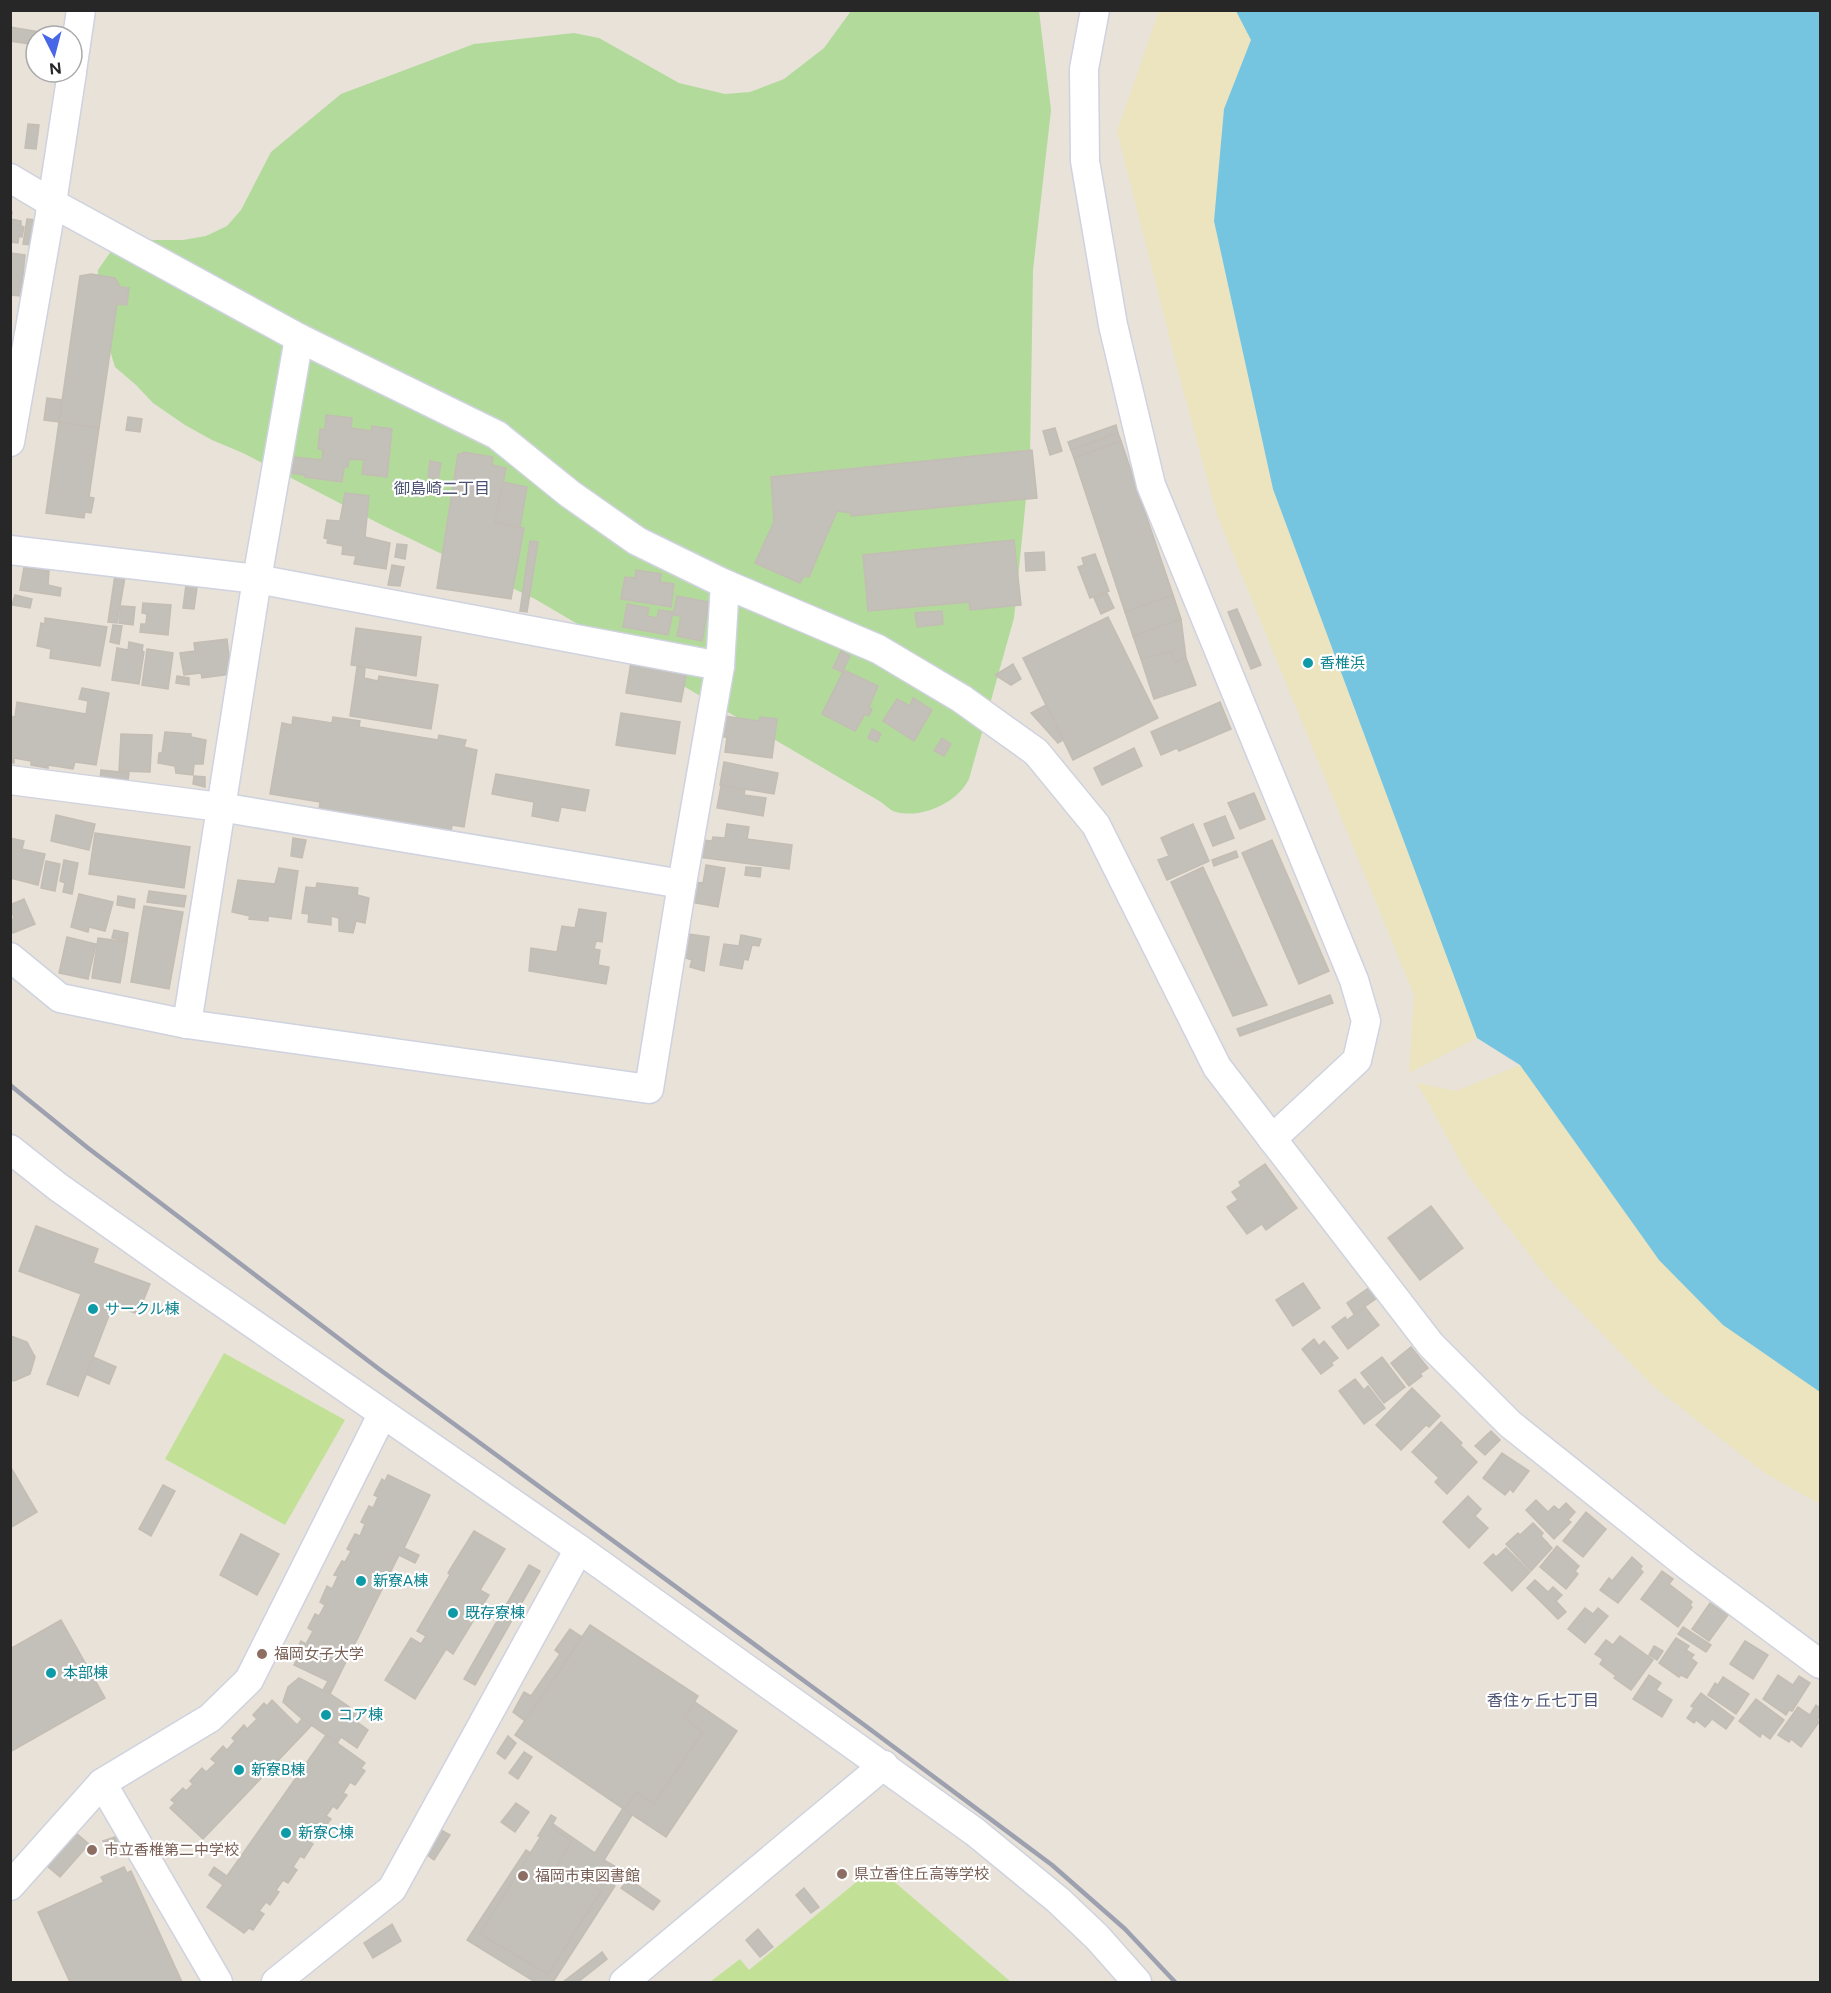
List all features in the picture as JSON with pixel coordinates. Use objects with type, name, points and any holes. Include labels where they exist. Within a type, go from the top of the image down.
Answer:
[{"type":"street","points":[[1095,10],[1084,69],[1084,161],[1113,325],[1150,485],[1354,980],[1366,1021],[1357,1060],[1272,1139]]},
{"type":"street","points":[[10,442],[52,203],[70,84]]},
{"type":"street","points":[[10,178],[299,338],[497,435],[570,494],[637,542],[725,584],[878,649],[962,699],[1036,752],[1096,825],[1217,1067],[1431,1345],[1510,1424],[1688,1566],[1821,1664]]},
{"type":"street","points":[[187,1024],[257,579],[299,338]]},
{"type":"street","points":[[10,550],[257,579],[720,666]]},
{"type":"street","points":[[10,957],[60,998],[187,1024],[648,1089],[720,666],[725,584]]},
{"type":"street","points":[[10,780],[220,807],[682,884]]},
{"type":"street","points":[[10,1149],[58,1187],[152,1254],[579,1549],[975,1832],[1058,1900],[1097,1937],[1137,1983]]},
{"type":"street","points":[[10,1886],[102,1783],[210,1718],[249,1680],[382,1415]]},
{"type":"street","points":[[276,1983],[392,1889],[579,1549]]},
{"type":"street","points":[[624,1983],[884,1765]]},
{"type":"street","points":[[102,1783],[218,1983]]},
{"type":"green space","points":[[851,11],[1039,11],[1051,110],[1033,270],[1030,459],[1014,618],[969,779],[957,795],[938,807],[906,814],[892,810],[535,599],[382,525],[185,425],[153,403],[115,367],[97,308],[98,270],[114,247],[126,240],[183,240],[206,236],[227,226],[241,210],[271,152],[341,94],[474,44],[574,33],[599,38],[679,83],[725,94],[750,92],[784,79],[824,48]]},
{"type":"green space","points":[[224,1353],[345,1420],[285,1525],[165,1459]]},
{"type":"green space","points":[[876,1866],[1011,1982],[710,1982],[740,1959],[749,1970]]},
{"type":"sand","name":"香椎浜","points":[[1159,11],[1236,11],[1251,40],[1224,109],[1214,221],[1273,489],[1477,1038],[1409,1073],[1414,995],[1217,515],[1117,131]]},
{"type":"sand","points":[[1520,1065],[1659,1260],[1820,1392],[1820,1504],[1766,1474],[1653,1386],[1546,1276],[1469,1177],[1417,1083],[1456,1091]]},
{"type":"water","points":[[1236,11],[1820,11],[1820,1392],[1723,1325],[1659,1260],[1520,1065],[1477,1038],[1273,489],[1214,221],[1224,109],[1251,40]]},
{"type":"building","points":[[10,27],[24,29],[24,43],[10,41]]},
{"type":"building","points":[[28,124],[39,125],[36,149],[25,148]]},
{"type":"building","points":[[10,212],[12,212],[11,219],[21,221],[21,226],[24,227],[18,243],[10,242]]},
{"type":"building","points":[[27,219],[35,220],[31,245],[23,244]]},
{"type":"building","points":[[10,253],[25,255],[21,296],[10,295]]},
{"type":"building","points":[[91,274],[115,278],[120,287],[129,288],[127,305],[117,304],[99,428],[59,422],[80,276]]},
{"type":"building","points":[[47,398],[62,400],[59,422],[44,420]]},
{"type":"building","points":[[326,415],[352,418],[351,428],[371,431],[372,426],[392,429],[387,477],[362,474],[364,460],[349,459],[348,467],[344,467],[342,482],[291,473],[293,457],[322,460],[323,450],[318,449],[320,429],[325,430]]},
{"type":"building","points":[[128,417],[142,419],[140,432],[126,430]]},
{"type":"building","points":[[59,422],[99,428],[89,497],[94,498],[91,513],[85,512],[84,518],[46,513]]},
{"type":"building","points":[[1116,425],[1118,433],[1071,450],[1068,442]]},
{"type":"building","points":[[1055,428],[1062,451],[1050,455],[1043,431]]},
{"type":"building","points":[[1118,433],[1121,441],[1074,458],[1071,450]]},
{"type":"building","points":[[1121,441],[1173,595],[1125,612],[1074,458]]},
{"type":"building","points":[[1032,450],[1037,498],[851,516],[851,513],[837,511],[809,577],[804,576],[800,583],[755,563],[774,522],[771,477]]},
{"type":"building","points":[[463,452],[493,457],[492,465],[506,468],[495,522],[524,528],[511,599],[437,588],[458,454]]},
{"type":"building","points":[[430,461],[441,463],[438,479],[428,477]]},
{"type":"building","points":[[503,482],[527,487],[520,527],[495,522]]},
{"type":"building","points":[[345,493],[369,496],[365,537],[390,543],[386,569],[354,564],[356,556],[342,554],[343,546],[327,543],[328,539],[324,538],[327,520],[340,521]]},
{"type":"building","points":[[1014,540],[1021,605],[970,610],[969,602],[868,611],[863,555]]},
{"type":"building","points":[[530,541],[538,542],[527,612],[520,611]]},
{"type":"building","points":[[397,544],[407,545],[405,559],[395,557]]},
{"type":"building","points":[[1044,552],[1045,570],[1026,571],[1025,553]]},
{"type":"building","points":[[1095,554],[1109,591],[1090,598],[1078,567],[1084,565],[1082,558]]},
{"type":"building","points":[[392,565],[404,567],[400,586],[388,585]]},
{"type":"building","points":[[24,567],[49,571],[48,585],[61,588],[60,596],[20,590]]},
{"type":"building","points":[[636,570],[661,574],[660,582],[674,584],[671,607],[621,599],[625,577],[635,578]]},
{"type":"building","points":[[115,575],[125,577],[117,623],[108,622]]},
{"type":"building","points":[[186,585],[197,587],[194,609],[183,608]]},
{"type":"building","points":[[1107,593],[1114,608],[1101,614],[1094,598]]},
{"type":"building","points":[[15,595],[32,599],[30,608],[12,605]]},
{"type":"building","points":[[1173,595],[1181,619],[1133,636],[1125,612]]},
{"type":"building","points":[[677,596],[709,602],[702,641],[677,636],[681,616],[673,615]]},
{"type":"building","points":[[143,603],[171,605],[168,635],[140,632],[141,624],[146,624],[147,614],[142,613]]},
{"type":"building","points":[[627,604],[649,608],[647,616],[657,618],[659,610],[673,612],[668,635],[623,627]]},
{"type":"building","points":[[121,606],[135,607],[133,625],[119,623]]},
{"type":"building","points":[[1237,609],[1261,665],[1251,669],[1228,612]]},
{"type":"building","points":[[942,611],[943,624],[917,627],[915,613]]},
{"type":"building","points":[[1108,617],[1158,718],[1073,760],[1023,658]]},
{"type":"building","points":[[45,618],[107,627],[100,666],[50,658],[51,649],[37,646],[41,623],[45,624]]},
{"type":"building","points":[[1181,619],[1186,658],[1175,662],[1171,651],[1141,659],[1133,636]]},
{"type":"building","points":[[113,625],[122,626],[119,644],[110,642]]},
{"type":"building","points":[[356,628],[421,637],[416,676],[351,665]]},
{"type":"building","points":[[227,639],[231,674],[202,678],[201,673],[184,675],[180,653],[195,651],[194,643]]},
{"type":"building","points":[[129,642],[143,645],[139,684],[112,680],[117,648],[128,650]]},
{"type":"building","points":[[147,649],[173,653],[168,689],[142,685]]},
{"type":"building","points":[[841,651],[850,656],[842,672],[833,668]]},
{"type":"building","points":[[1171,651],[1175,662],[1186,658],[1196,685],[1154,699],[1141,659]]},
{"type":"building","points":[[632,656],[688,666],[681,702],[626,693]]},
{"type":"building","points":[[1013,664],[1021,679],[1011,685],[995,675]]},
{"type":"building","points":[[357,667],[365,668],[364,678],[378,681],[379,676],[438,685],[431,729],[350,716]]},
{"type":"building","points":[[844,670],[878,686],[869,707],[872,709],[869,716],[865,714],[855,731],[822,714]]},
{"type":"building","points":[[177,676],[189,678],[189,685],[176,683]]},
{"type":"building","points":[[82,688],[109,693],[96,765],[75,762],[73,769],[31,765],[31,761],[14,758],[14,763],[10,762],[10,716],[15,717],[17,702],[86,714],[88,701],[79,699]]},
{"type":"building","points":[[913,698],[932,710],[914,741],[883,721],[897,699],[910,706]]},
{"type":"building","points":[[1220,702],[1231,729],[1179,751],[1177,748],[1161,755],[1151,732]]},
{"type":"building","points":[[1046,705],[1063,740],[1058,743],[1031,713]]},
{"type":"building","points":[[621,713],[680,722],[675,754],[616,745]]},
{"type":"building","points":[[724,716],[759,721],[760,717],[777,719],[772,758],[725,752],[727,737],[721,737]]},
{"type":"building","points":[[293,717],[332,723],[333,717],[360,721],[359,727],[438,740],[439,735],[466,740],[464,747],[477,750],[464,827],[452,825],[451,832],[319,811],[320,802],[270,794],[282,723],[292,725]]},
{"type":"building","points":[[872,729],[881,734],[877,742],[868,738]]},
{"type":"building","points":[[165,732],[191,734],[191,737],[206,740],[203,764],[194,764],[193,775],[176,773],[175,766],[158,763]]},
{"type":"building","points":[[121,734],[152,735],[150,772],[119,771]]},
{"type":"building","points":[[942,738],[951,744],[944,756],[934,751]]},
{"type":"building","points":[[1134,748],[1142,766],[1102,785],[1094,768]]},
{"type":"building","points":[[724,762],[778,773],[774,794],[720,785]]},
{"type":"building","points":[[101,770],[129,773],[126,794],[99,790]]},
{"type":"building","points":[[496,774],[589,790],[585,811],[561,807],[558,821],[532,816],[534,802],[492,794]]},
{"type":"building","points":[[194,776],[205,777],[205,787],[193,784]]},
{"type":"building","points":[[721,786],[745,790],[744,795],[766,798],[763,816],[717,808]]},
{"type":"building","points":[[1254,793],[1265,819],[1240,829],[1228,803]]},
{"type":"building","points":[[56,815],[95,824],[89,850],[51,841]]},
{"type":"building","points":[[1225,816],[1234,838],[1213,846],[1204,824]]},
{"type":"building","points":[[727,824],[749,827],[747,839],[792,845],[789,869],[699,857],[701,840],[712,841],[713,837],[725,838]]},
{"type":"building","points":[[1193,824],[1209,861],[1167,880],[1158,860],[1169,856],[1161,838]]},
{"type":"building","points":[[95,833],[190,847],[184,888],[89,874]]},
{"type":"building","points":[[10,838],[24,841],[22,849],[45,854],[38,885],[10,878]]},
{"type":"building","points":[[293,838],[306,840],[302,858],[291,856]]},
{"type":"building","points":[[1272,840],[1329,971],[1299,984],[1242,853]]},
{"type":"building","points":[[1236,851],[1238,857],[1214,866],[1212,860]]},
{"type":"building","points":[[64,860],[78,863],[72,894],[63,892],[65,883],[60,881]]},
{"type":"building","points":[[46,861],[60,864],[55,891],[41,888]]},
{"type":"building","points":[[706,865],[725,868],[718,907],[690,902],[693,882],[703,883]]},
{"type":"building","points":[[746,867],[761,868],[760,877],[745,875]]},
{"type":"building","points":[[1203,867],[1267,1005],[1233,1016],[1171,882]]},
{"type":"building","points":[[279,868],[298,871],[291,919],[268,916],[268,921],[249,919],[250,916],[232,912],[238,880],[275,884]]},
{"type":"building","points":[[317,883],[358,888],[357,895],[369,898],[365,923],[356,921],[353,933],[339,931],[339,918],[331,916],[331,925],[308,922],[309,914],[302,913],[306,887],[316,888]]},
{"type":"building","points":[[149,891],[186,896],[184,907],[147,902]]},
{"type":"building","points":[[79,894],[113,902],[105,931],[89,927],[88,932],[71,927]]},
{"type":"building","points":[[118,896],[135,899],[134,908],[117,905]]},
{"type":"building","points":[[24,899],[35,924],[13,933],[10,921],[14,918],[10,905]]},
{"type":"building","points":[[144,906],[183,912],[169,989],[131,982]]},
{"type":"building","points":[[579,909],[606,913],[602,942],[596,941],[594,949],[600,950],[598,965],[609,967],[606,984],[529,971],[531,948],[557,952],[562,926],[575,928]]},
{"type":"building","points":[[114,930],[128,933],[127,941],[112,938]]},
{"type":"building","points":[[688,934],[709,937],[704,971],[690,967],[692,960],[683,957]]},
{"type":"building","points":[[741,935],[761,939],[759,946],[752,945],[748,960],[744,959],[742,969],[720,965],[724,944],[739,946]]},
{"type":"building","points":[[67,937],[96,944],[88,979],[59,973]]},
{"type":"building","points":[[98,938],[127,942],[120,983],[92,978]]},
{"type":"building","points":[[1330,995],[1333,1003],[1240,1036],[1237,1029]]},
{"type":"building","points":[[1265,1164],[1297,1208],[1266,1230],[1262,1224],[1247,1234],[1227,1207],[1238,1200],[1232,1192],[1241,1186],[1239,1182]]},
{"type":"building","points":[[1431,1206],[1463,1248],[1420,1280],[1388,1238]]},
{"type":"building","name":"サークル棟","points":[[36,1226],[98,1249],[93,1263],[150,1284],[138,1314],[113,1305],[78,1396],[47,1384],[81,1294],[19,1271]]},
{"type":"building","points":[[1303,1283],[1320,1308],[1293,1326],[1276,1300]]},
{"type":"building","points":[[1370,1287],[1377,1298],[1354,1314],[1347,1303]]},
{"type":"building","points":[[1365,1307],[1379,1325],[1348,1349],[1332,1327],[1345,1317],[1347,1320]]},
{"type":"building","points":[[11,1336],[27,1342],[35,1357],[30,1374],[14,1381],[10,1380]]},
{"type":"building","points":[[1314,1339],[1319,1346],[1324,1341],[1338,1358],[1321,1374],[1302,1349]]},
{"type":"building","points":[[1411,1347],[1428,1368],[1409,1386],[1391,1363]]},
{"type":"building","points":[[93,1357],[116,1367],[109,1384],[86,1374]]},
{"type":"building","points":[[1382,1357],[1405,1387],[1384,1403],[1361,1373]]},
{"type":"building","points":[[1355,1379],[1364,1390],[1368,1386],[1385,1408],[1364,1424],[1339,1391]]},
{"type":"building","points":[[1412,1388],[1440,1416],[1429,1427],[1426,1425],[1401,1450],[1376,1425]]},
{"type":"building","points":[[1441,1422],[1477,1462],[1447,1494],[1435,1482],[1439,1478],[1412,1452]]},
{"type":"building","points":[[1491,1431],[1500,1440],[1485,1455],[1475,1446]]},
{"type":"building","points":[[1502,1453],[1529,1471],[1513,1492],[1510,1489],[1505,1495],[1483,1478]]},
{"type":"building","points":[[10,1466],[37,1512],[10,1528]]},
{"type":"building","name":"新寮A棟","points":[[388,1475],[430,1495],[404,1548],[419,1555],[415,1563],[399,1555],[330,1694],[323,1690],[328,1681],[294,1665],[297,1660],[292,1658],[301,1641],[306,1644],[313,1631],[308,1628],[315,1614],[319,1616],[325,1605],[320,1602],[327,1586],[332,1589],[338,1576],[334,1575],[351,1551],[347,1549],[355,1534],[360,1536],[365,1524],[361,1522],[369,1506],[373,1508],[378,1497],[374,1495],[382,1479],[385,1481]]},
{"type":"building","points":[[163,1485],[175,1491],[151,1536],[139,1529]]},
{"type":"building","points":[[1468,1496],[1481,1509],[1475,1516],[1488,1528],[1469,1548],[1443,1522]]},
{"type":"building","points":[[1536,1500],[1548,1512],[1554,1506],[1559,1510],[1566,1503],[1575,1512],[1568,1520],[1571,1522],[1554,1539],[1526,1510]]},
{"type":"building","points":[[1586,1512],[1606,1529],[1583,1557],[1563,1541]]},
{"type":"building","points":[[1533,1523],[1543,1533],[1541,1536],[1552,1548],[1531,1571],[1506,1544]]},
{"type":"building","name":"既存寮棟","points":[[474,1531],[505,1549],[480,1590],[489,1595],[453,1654],[446,1649],[415,1699],[385,1680],[411,1638],[421,1644],[426,1636],[417,1631]]},
{"type":"building","points":[[241,1534],[279,1554],[257,1595],[220,1575]]},
{"type":"building","points":[[1557,1546],[1579,1566],[1575,1571],[1578,1574],[1566,1589],[1540,1567]]},
{"type":"building","points":[[1506,1548],[1530,1572],[1512,1591],[1484,1563],[1493,1554],[1496,1557]]},
{"type":"building","points":[[1632,1557],[1642,1566],[1640,1569],[1643,1572],[1618,1603],[1600,1590],[1609,1578],[1612,1581]]},
{"type":"building","points":[[529,1565],[540,1571],[475,1685],[464,1679]]},
{"type":"building","points":[[1662,1571],[1673,1579],[1669,1584],[1692,1602],[1690,1605],[1692,1607],[1678,1627],[1641,1599]]},
{"type":"building","points":[[1535,1580],[1548,1592],[1553,1587],[1562,1595],[1556,1601],[1566,1612],[1558,1619],[1527,1588]]},
{"type":"building","points":[[1710,1603],[1728,1615],[1709,1641],[1692,1629]]},
{"type":"building","points":[[1585,1608],[1593,1614],[1598,1608],[1608,1616],[1585,1643],[1568,1629]]},
{"type":"building","name":"本部棟","points":[[61,1620],[105,1698],[10,1752],[10,1649]]},
{"type":"building","points":[[590,1625],[698,1696],[685,1718],[703,1732],[654,1804],[636,1792],[625,1810],[515,1735]]},
{"type":"building","points":[[1683,1627],[1711,1645],[1706,1652],[1678,1634]]},
{"type":"building","points":[[570,1629],[582,1637],[525,1721],[513,1712],[524,1692],[531,1696],[560,1654],[555,1650]]},
{"type":"building","points":[[1620,1636],[1653,1660],[1631,1690],[1600,1664],[1603,1659],[1595,1654],[1606,1640],[1613,1645]]},
{"type":"building","points":[[1676,1638],[1689,1646],[1686,1650],[1694,1655],[1691,1658],[1697,1663],[1687,1678],[1681,1675],[1679,1677],[1659,1663]]},
{"type":"building","points":[[1745,1641],[1768,1655],[1753,1679],[1730,1664]]},
{"type":"building","points":[[1654,1646],[1663,1651],[1657,1660],[1649,1655]]},
{"type":"building","points":[[1649,1675],[1661,1683],[1656,1690],[1672,1700],[1662,1717],[1633,1699]]},
{"type":"building","points":[[1778,1675],[1793,1685],[1799,1676],[1810,1683],[1792,1711],[1789,1710],[1786,1715],[1763,1699]]},
{"type":"building","points":[[1723,1677],[1749,1694],[1736,1714],[1708,1695],[1715,1683],[1718,1685]]},
{"type":"building","name":"コア棟","points":[[299,1678],[330,1694],[357,1712],[353,1719],[368,1730],[357,1748],[341,1737],[337,1743],[301,1718],[283,1702],[288,1687]]},
{"type":"building","points":[[1701,1693],[1734,1718],[1726,1729],[1712,1719],[1705,1727],[1696,1720],[1694,1723],[1687,1718],[1694,1708],[1691,1706]]},
{"type":"building","points":[[1756,1699],[1784,1720],[1770,1739],[1762,1733],[1760,1737],[1739,1721]]},
{"type":"building","name":"新寮B棟","points":[[272,1700],[297,1725],[302,1719],[312,1725],[203,1839],[170,1808],[175,1803],[171,1800],[183,1788],[186,1791],[193,1784],[190,1781],[202,1768],[206,1772],[216,1763],[211,1759],[223,1746],[227,1750],[235,1741],[232,1738],[244,1725],[247,1729],[257,1719],[253,1715],[264,1703],[267,1706]]},
{"type":"building","points":[[695,1702],[737,1731],[666,1837],[625,1810],[636,1792],[654,1804],[703,1732],[685,1718]]},
{"type":"building","points":[[1816,1705],[1820,1708],[1820,1716],[1817,1720],[1819,1722],[1801,1747],[1791,1739],[1789,1742],[1778,1735],[1798,1707],[1810,1715]]},
{"type":"building","name":"新寮C棟","points":[[326,1735],[365,1763],[361,1768],[365,1771],[355,1785],[350,1782],[343,1793],[347,1795],[337,1809],[333,1806],[326,1816],[331,1819],[320,1834],[316,1831],[309,1841],[313,1844],[304,1858],[300,1856],[293,1867],[297,1870],[288,1883],[283,1880],[276,1890],[279,1892],[270,1905],[266,1902],[259,1911],[264,1914],[253,1930],[249,1928],[244,1933],[207,1907],[223,1885],[209,1875],[214,1867],[227,1876]]},
{"type":"building","points":[[508,1736],[516,1743],[505,1759],[497,1753]]},
{"type":"building","points":[[524,1752],[532,1757],[518,1779],[509,1773]]},
{"type":"building","points":[[516,1803],[529,1812],[515,1832],[501,1822]]},
{"type":"building","points":[[623,1808],[632,1815],[604,1860],[616,1867],[608,1880],[615,1886],[553,1982],[535,1982],[467,1940],[526,1850],[531,1853],[480,1934],[548,1974],[601,1891],[557,1866],[571,1841],[551,1827],[553,1824],[595,1853]]},
{"type":"building","points":[[551,1815],[556,1818],[551,1827],[571,1841],[557,1866],[601,1891],[548,1974],[480,1934],[541,1836],[538,1836]]},
{"type":"building","points":[[441,1830],[450,1835],[434,1860],[426,1854]]},
{"type":"building","points":[[76,1833],[89,1844],[60,1877],[47,1866]]},
{"type":"building","points":[[118,1836],[122,1847],[108,1853],[103,1841]]},
{"type":"building","points":[[124,1867],[127,1873],[131,1871],[182,1982],[70,1982],[38,1912],[104,1882],[101,1877]]},
{"type":"building","points":[[629,1879],[660,1901],[653,1910],[621,1888]]},
{"type":"building","points":[[804,1888],[819,1907],[811,1913],[796,1895]]},
{"type":"building","points":[[392,1924],[401,1941],[373,1958],[364,1943]]},
{"type":"building","points":[[758,1929],[773,1947],[760,1957],[746,1940]]},
{"type":"building","points":[[602,1952],[607,1959],[578,1982],[563,1982]]},
{"type":"railway","points":[[10,1085],[88,1148],[379,1369],[1052,1865],[1125,1929],[1175,1982]]},
{"type":"place","name":"香椎浜","points":[[1308,663]]},
{"type":"place","name":"サークル棟","points":[[93,1309]]},
{"type":"place","name":"新寮A棟","points":[[361,1581]]},
{"type":"place","name":"既存寮棟","points":[[453,1613]]},
{"type":"place","name":"福岡女子大学","points":[[262,1654]]},
{"type":"place","name":"本部棟","points":[[51,1673]]},
{"type":"place","name":"コア棟","points":[[326,1715]]},
{"type":"place","name":"新寮B棟","points":[[239,1770]]},
{"type":"place","name":"新寮C棟","points":[[286,1833]]},
{"type":"place","name":"市立香椎第二中学校","points":[[92,1850]]},
{"type":"place","name":"県立香住丘高等学校","points":[[842,1874]]},
{"type":"place","name":"福岡市東図書館","points":[[523,1876]]},
{"type":"district","name":"御島崎二丁目","points":[[442,488]]},
{"type":"district","name":"香住ヶ丘七丁目","points":[[1543,1700]]}]
